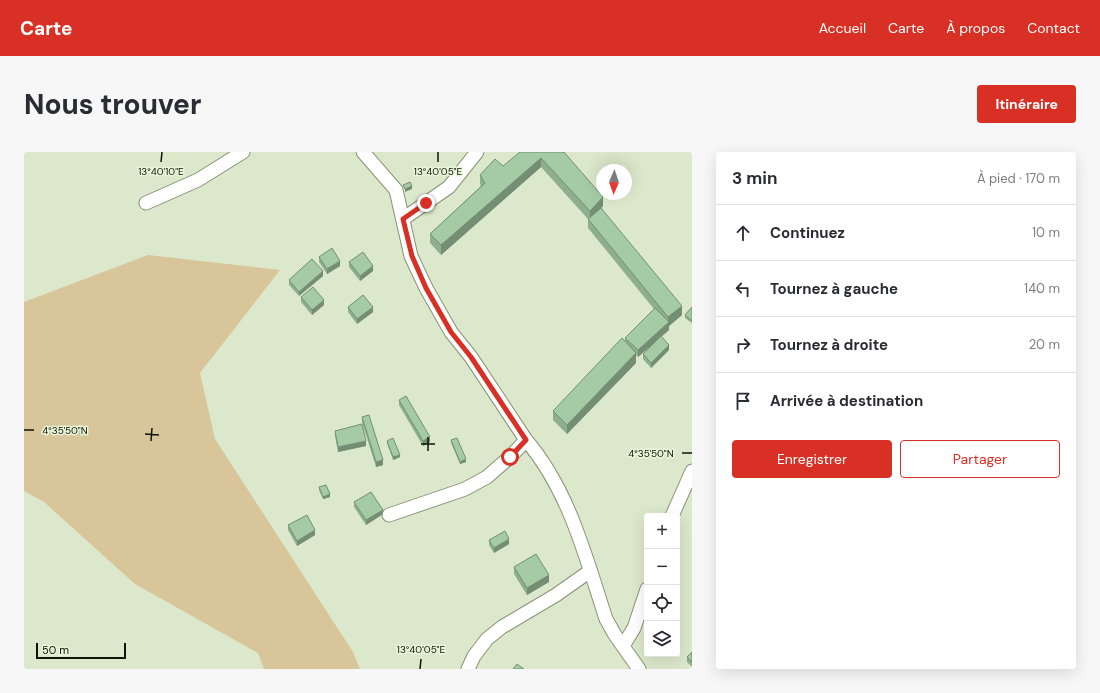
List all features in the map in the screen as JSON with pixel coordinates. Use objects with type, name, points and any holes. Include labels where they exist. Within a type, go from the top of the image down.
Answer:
[{"type":"street","points":[[146,203],[198,180],[243,152]]},
{"type":"street","points":[[363,152],[396,190],[412,256],[430,294],[451,332],[471,357],[526,440],[536,451],[554,479],[567,505],[606,619],[615,635],[639,669]]},
{"type":"street","points":[[403,219],[449,188],[477,152]]},
{"type":"street","points":[[389,515],[465,489],[487,477],[510,457],[526,440]]},
{"type":"street","points":[[673,513],[692,471]]},
{"type":"street","points":[[468,669],[474,656],[487,639],[502,627],[556,595],[590,571]]},
{"type":"street","points":[[623,646],[634,628],[644,598]]},
{"type":"shaded area","points":[[148,255],[280,270],[200,373],[215,439],[353,652],[360,669],[264,669],[258,653],[135,584],[44,502],[24,491],[24,302]]},
{"type":"building","points":[[520,152],[564,152],[596,189],[596,200],[600,200],[590,211],[541,158],[441,245],[430,234],[485,183],[480,175],[495,159],[503,166]]},
{"type":"building","points":[[410,182],[412,186],[405,189],[403,185]]},
{"type":"building","points":[[601,208],[682,306],[668,317],[588,219]]},
{"type":"building","points":[[332,248],[340,261],[327,269],[319,257]]},
{"type":"building","points":[[363,252],[373,266],[360,276],[349,262]]},
{"type":"building","points":[[312,259],[323,271],[299,292],[289,280]]},
{"type":"building","points":[[313,287],[324,300],[312,310],[301,297]]},
{"type":"building","points":[[363,295],[373,307],[357,319],[348,307]]},
{"type":"building","points":[[692,307],[692,321],[685,315]]},
{"type":"building","points":[[655,308],[669,322],[638,350],[625,338]]},
{"type":"building","points":[[661,336],[669,345],[651,363],[643,354]]},
{"type":"building","points":[[622,338],[636,353],[567,425],[553,411]]},
{"type":"building","points":[[406,396],[430,437],[423,441],[399,400]]},
{"type":"building","points":[[369,415],[383,460],[376,462],[362,417]]},
{"type":"building","points":[[362,424],[366,441],[338,447],[335,431]]},
{"type":"building","points":[[393,438],[400,455],[393,457],[387,441]]},
{"type":"building","points":[[457,438],[466,459],[460,462],[451,440]]},
{"type":"building","points":[[326,485],[330,494],[323,497],[319,487]]},
{"type":"building","points":[[371,492],[383,510],[366,520],[354,502]]},
{"type":"building","points":[[307,515],[315,530],[297,541],[288,525]]},
{"type":"building","points":[[505,531],[509,539],[494,548],[489,540]]},
{"type":"building","points":[[536,554],[549,575],[527,588],[514,567]]},
{"type":"building","points":[[692,652],[692,662],[687,657]]},
{"type":"building","points":[[517,664],[524,669],[513,669]]},
{"type":"route","points":[[426,203],[403,219],[412,256],[426,288],[451,332],[471,357],[526,440],[510,457]]}]
